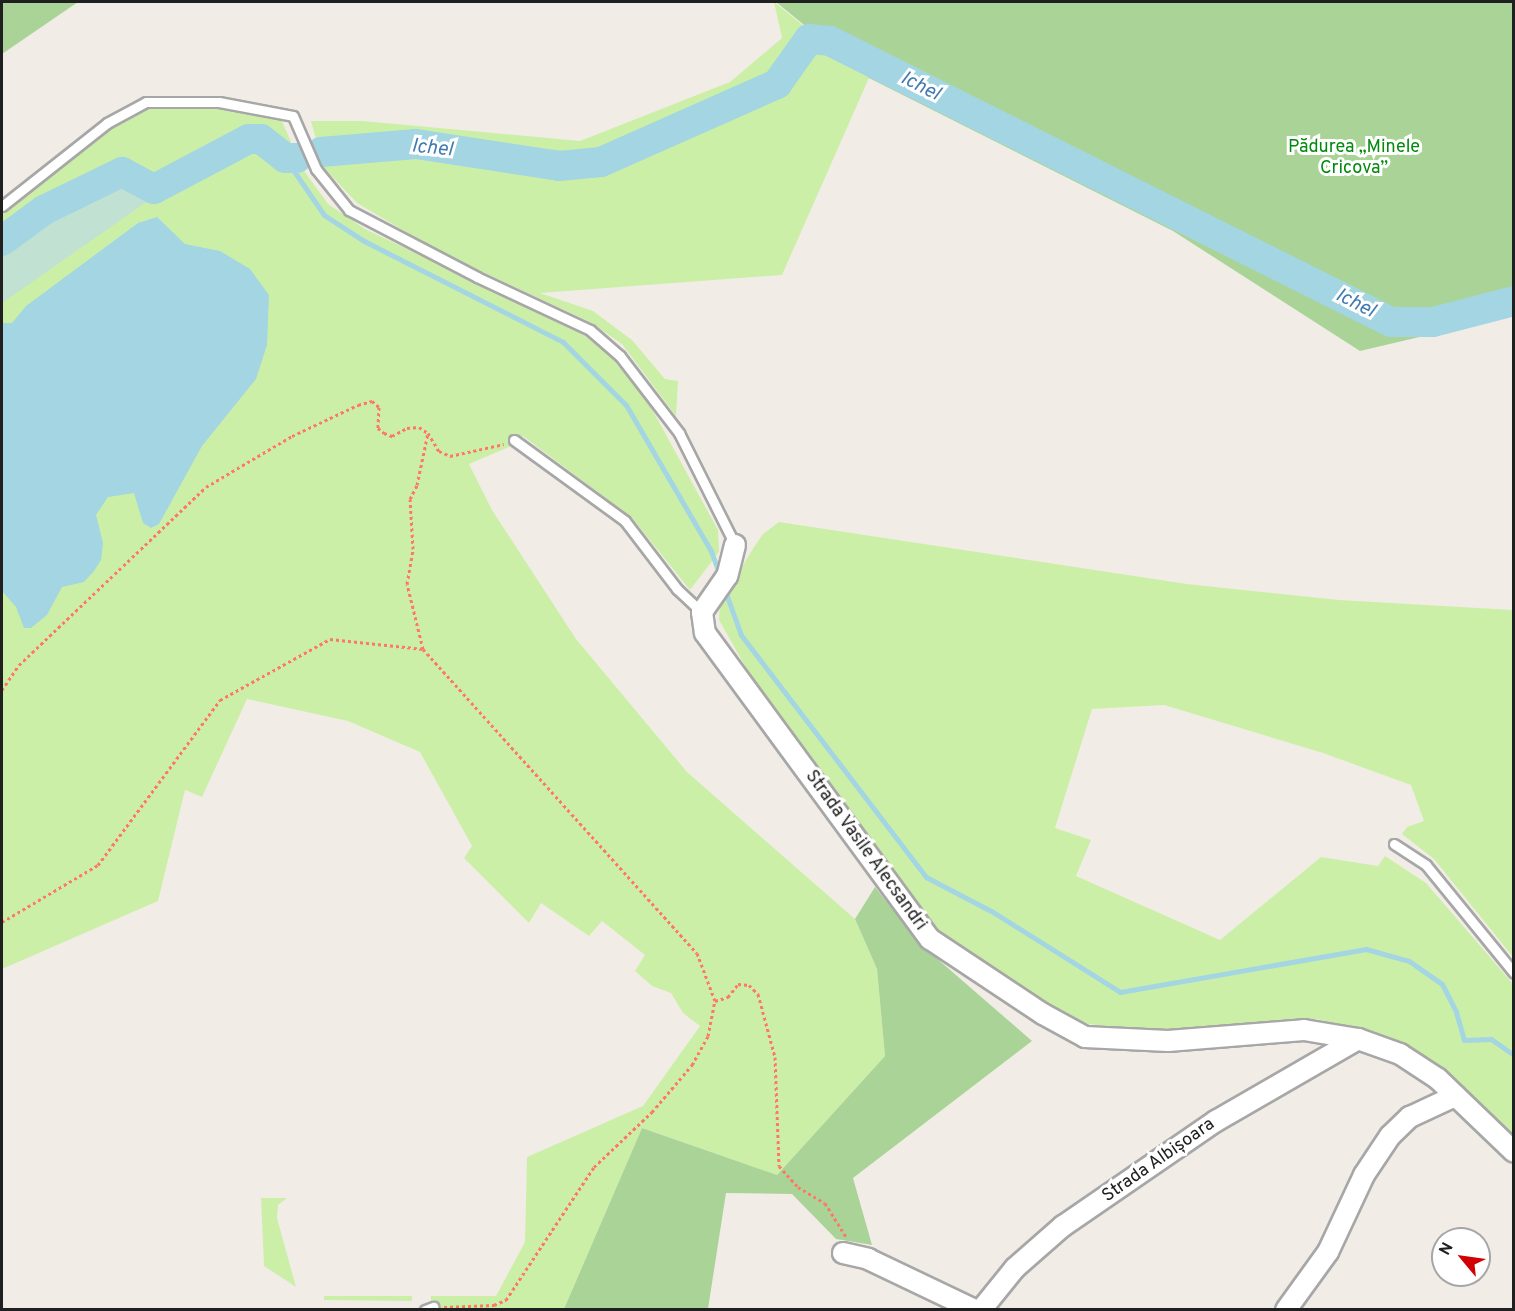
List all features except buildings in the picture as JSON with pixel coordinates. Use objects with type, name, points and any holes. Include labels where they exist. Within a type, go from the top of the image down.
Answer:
[{"type":"street","points":[[702,612],[727,576],[735,545]]},
{"type":"street","name":"Strada Vasile Alecsandri","points":[[702,612],[705,633],[921,931],[1042,1014],[1085,1037],[1121,1041],[1304,1030],[1358,1039],[1418,1065],[1455,1096],[1514,1152]]},
{"type":"street","name":"Strada Albișoara","points":[[981,1310],[1015,1268],[1063,1226],[1216,1121],[1358,1039]]},
{"type":"street","points":[[1286,1310],[1328,1252],[1364,1175],[1390,1136],[1410,1117],[1455,1096]]},
{"type":"street","points":[[847,1254],[975,1310]]},
{"type":"lane","points":[[2,206],[107,123],[146,102],[219,102],[293,116],[316,169],[349,210],[477,277],[590,330],[620,356],[679,433],[735,545]]},
{"type":"lane","points":[[514,440],[625,521],[677,589],[702,612]]},
{"type":"lane","points":[[1395,844],[1426,865],[1514,973]]},
{"type":"path","points":[[2,690],[19,665],[206,487],[292,436],[372,401],[379,407],[378,428],[384,434],[392,436],[407,428],[419,427],[428,433],[439,451],[450,456],[514,440]]},
{"type":"path","points":[[428,433],[410,499],[413,549],[406,584],[423,649],[697,953],[715,1000],[708,1036],[692,1065],[652,1112],[594,1167],[506,1300],[494,1305],[429,1308]]},
{"type":"path","points":[[2,922],[98,865],[220,700],[330,639],[423,649]]},
{"type":"path","points":[[715,1000],[728,997],[738,984],[748,985],[758,994],[775,1057],[779,1166],[798,1187],[825,1203],[843,1227],[847,1254]]},
{"type":"green space","points":[[2,2],[78,2],[2,54]]},
{"type":"green space","points":[[774,2],[869,78],[782,275],[540,293],[593,311],[632,340],[665,379],[678,381],[676,416],[622,344],[590,322],[438,251],[357,203],[324,168],[311,121],[363,121],[580,141],[730,82],[782,38]]},
{"type":"green space","name":"Pădurea „Minele Cricova”","points":[[776,2],[1513,2],[1513,315],[1360,351],[1173,231],[869,78]]},
{"type":"green space","points":[[147,107],[217,109],[282,121],[302,168],[328,204],[365,229],[572,327],[605,350],[647,400],[718,530],[719,552],[690,590],[632,518],[523,436],[509,447],[469,464],[492,510],[576,639],[687,772],[855,919],[877,969],[885,1056],[777,1175],[642,1128],[564,1309],[431,1309],[431,1296],[496,1296],[525,1242],[527,1157],[643,1106],[700,1026],[683,1013],[671,993],[652,986],[635,971],[645,955],[602,921],[589,936],[541,903],[529,923],[464,858],[472,846],[420,752],[348,721],[247,699],[202,797],[185,790],[158,901],[2,969],[2,212],[109,127]]},
{"type":"green space","points":[[120,178],[152,198],[2,303],[2,252]]},
{"type":"green space","points":[[779,522],[1187,584],[1339,600],[1513,610],[1513,957],[1434,859],[1402,834],[1407,827],[1424,821],[1411,785],[1323,753],[1164,705],[1092,709],[1055,828],[1091,840],[1076,876],[1220,940],[1321,857],[1378,866],[1385,856],[1426,883],[1513,984],[1513,1146],[1428,1059],[1386,1041],[1318,1019],[1149,1032],[1089,1024],[1058,1013],[941,933],[904,896],[761,694],[719,620],[720,603],[754,547],[763,534]]},
{"type":"green space","points":[[875,887],[919,943],[1032,1041],[853,1178],[872,1245],[836,1239],[792,1194],[726,1193],[708,1309],[564,1309],[642,1128],[777,1175],[885,1056],[877,969],[855,919]]},
{"type":"green space","points":[[261,1198],[287,1198],[278,1205],[277,1218],[296,1287],[264,1266]]},
{"type":"green space","points":[[324,1296],[412,1296],[412,1301],[324,1300]]},
{"type":"water","points":[[157,217],[185,244],[220,251],[250,269],[269,295],[267,345],[256,379],[202,446],[159,524],[151,528],[143,523],[134,493],[108,497],[96,515],[103,543],[101,560],[94,571],[84,582],[62,587],[47,615],[31,628],[24,628],[16,607],[2,591],[2,323],[12,323],[26,306],[138,223]]},
{"type":"waterway","name":"Ichel","points":[[321,152],[416,144],[559,166],[601,162],[777,84],[809,39],[830,41],[1391,322],[1433,322],[1514,301]]},
{"type":"waterway","name":"Ichel","points":[[2,241],[44,210],[122,172],[154,189],[249,139],[261,139],[285,158],[297,158]]},
{"type":"waterway","points":[[285,158],[324,215],[364,241],[563,342],[626,405],[711,551],[720,576]]},
{"type":"waterway","points":[[724,588],[741,635],[926,877],[993,912],[1120,992],[1366,949],[1409,961],[1442,984],[1456,1012],[1464,1040],[1491,1039],[1514,1055]]}]
